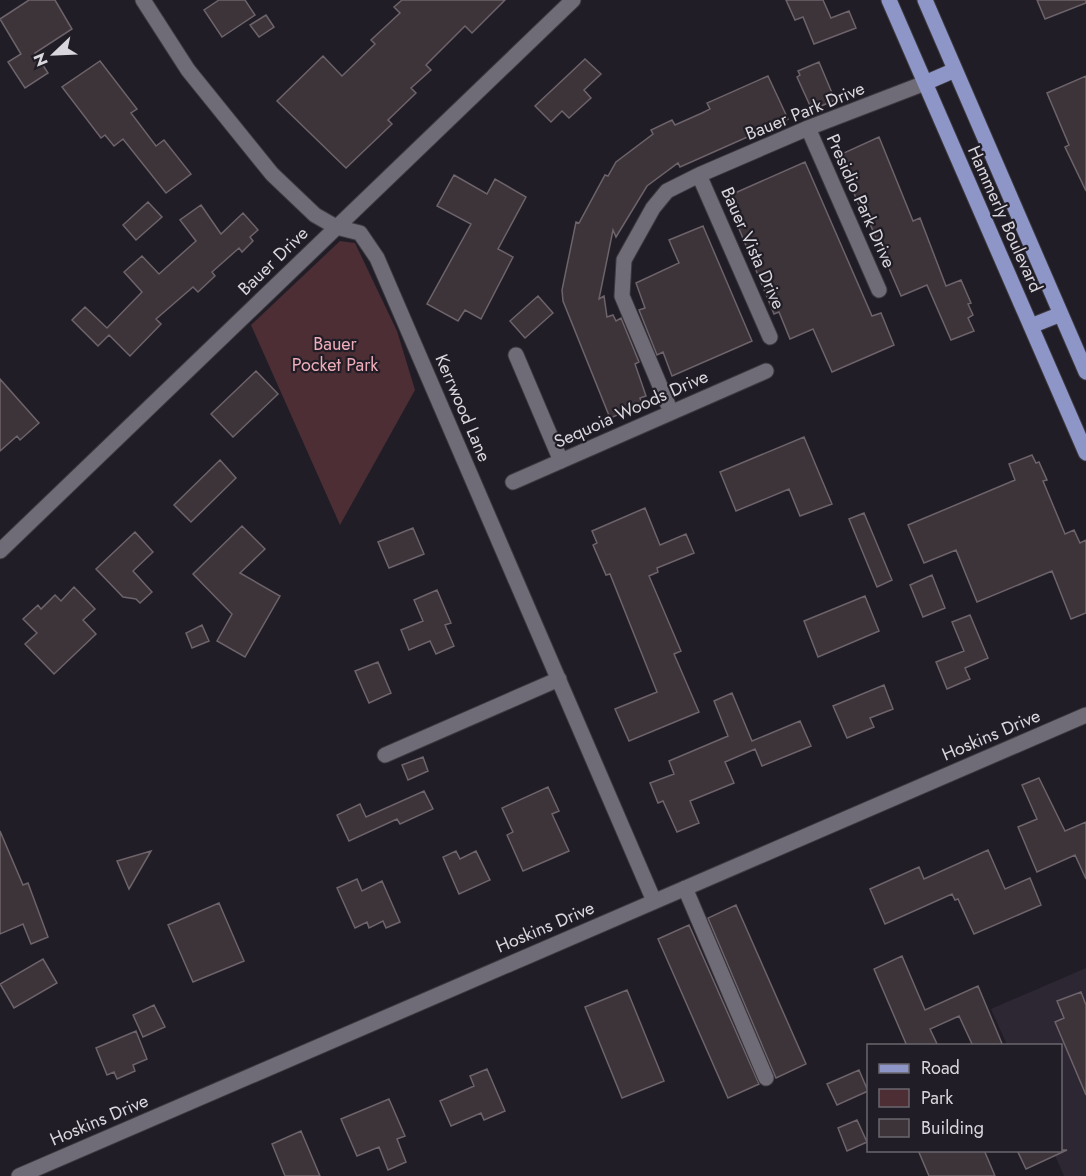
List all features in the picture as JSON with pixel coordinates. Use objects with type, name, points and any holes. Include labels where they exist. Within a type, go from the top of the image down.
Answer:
[{"type":"main road","name":"Hammerly Boulevard","points":[[889,0],[1086,453]]},
{"type":"main road","name":"Hammerly Boulevard","points":[[925,0],[1086,372]]},
{"type":"main road","points":[[925,83],[955,70]]},
{"type":"main road","points":[[1031,326],[1061,314]]},
{"type":"street","name":"Kerrwood Lane","points":[[143,0],[188,70],[272,174],[315,215],[336,227],[360,233],[377,258],[654,901]]},
{"type":"street","name":"Bauer Drive","points":[[0,550],[573,0]]},
{"type":"street","name":"Bauer Park Drive","points":[[671,412],[622,296],[624,260],[653,208],[667,191],[699,175],[808,128],[925,83]]},
{"type":"street","name":"Presidio Park Drive","points":[[808,128],[879,290]]},
{"type":"street","name":"Bauer Vista Drive","points":[[699,175],[770,337]]},
{"type":"street","points":[[516,355],[561,461]]},
{"type":"street","name":"Sequoia Woods Drive","points":[[513,482],[766,371]]},
{"type":"street","points":[[385,755],[559,679]]},
{"type":"street","name":"Hoskins Drive","points":[[19,1176],[1086,716]]},
{"type":"street","points":[[685,888],[766,1078]]},
{"type":"shaded area","points":[[1086,968],[1086,1176],[1064,1176],[1053,1152],[1062,1152],[1062,1044],[1007,1044],[991,1009]]},
{"type":"green space","name":"Bauer Pocket Park","points":[[340,241],[355,243],[397,331],[415,390],[340,525],[251,325]]},
{"type":"building","points":[[29,0],[55,0],[72,29],[35,53],[48,73],[25,88],[8,62],[21,54],[0,19]]},
{"type":"building","points":[[219,0],[245,0],[255,15],[222,37],[204,10]]},
{"type":"building","points":[[402,0],[505,0],[472,33],[465,26],[426,65],[431,70],[411,88],[416,93],[388,120],[392,124],[346,168],[277,101],[323,56],[342,76],[375,44],[371,40],[400,13],[394,7]]},
{"type":"building","points":[[786,0],[823,0],[831,18],[849,11],[856,28],[814,44],[803,17],[795,20]]},
{"type":"building","points":[[1037,0],[1086,0],[1086,3],[1045,19]]},
{"type":"building","points":[[266,15],[274,27],[259,37],[250,25]]},
{"type":"building","points":[[585,59],[601,74],[584,90],[591,98],[569,118],[562,111],[551,122],[535,106]]},
{"type":"building","points":[[100,61],[137,109],[131,113],[156,146],[164,140],[191,174],[166,193],[123,139],[114,146],[105,135],[101,138],[62,87]]},
{"type":"building","points":[[819,62],[835,100],[812,110],[797,77],[800,75],[798,71]]},
{"type":"building","points":[[768,76],[788,119],[680,167],[678,163],[647,186],[616,237],[613,230],[599,299],[604,296],[607,317],[613,315],[616,321],[621,318],[639,362],[635,364],[646,396],[640,398],[642,405],[610,418],[563,301],[562,290],[576,222],[579,223],[605,175],[608,176],[616,162],[653,134],[651,130],[672,120],[675,125],[702,113],[710,109],[707,103]]},
{"type":"building","points":[[1086,76],[1086,191],[1065,147],[1069,145],[1047,93]]},
{"type":"building","points":[[879,137],[913,221],[920,218],[946,286],[961,280],[971,303],[968,304],[973,315],[968,318],[974,331],[951,340],[927,285],[901,296],[870,224],[867,225],[847,176],[844,177],[835,157]]},
{"type":"building","points":[[805,162],[872,316],[881,313],[894,345],[832,372],[813,329],[790,339],[779,312],[774,314],[726,197]]},
{"type":"building","points":[[454,175],[487,194],[495,179],[526,197],[498,249],[513,257],[481,319],[465,310],[458,321],[427,304],[471,224],[437,206]]},
{"type":"building","points":[[148,202],[162,217],[136,240],[123,225]]},
{"type":"building","points":[[201,205],[221,234],[243,213],[258,230],[250,237],[253,241],[242,252],[239,248],[212,272],[215,276],[198,292],[193,287],[156,319],[161,324],[130,356],[109,335],[98,346],[72,320],[85,307],[107,328],[142,292],[124,272],[142,256],[159,274],[196,241],[180,220]]},
{"type":"building","points":[[703,226],[752,341],[672,376],[663,352],[657,355],[639,310],[645,308],[636,283],[679,263],[669,240]]},
{"type":"building","points":[[538,296],[553,313],[525,338],[510,321]]},
{"type":"building","points":[[256,371],[278,394],[233,437],[211,414]]},
{"type":"building","points":[[0,379],[39,423],[20,440],[17,436],[0,451]]},
{"type":"building","points":[[804,437],[832,504],[800,516],[789,489],[736,511],[720,472]]},
{"type":"building","points":[[1032,455],[1036,463],[1039,462],[1047,480],[1043,481],[1065,534],[1074,530],[1080,543],[1086,540],[1086,613],[1071,619],[1052,571],[977,602],[956,550],[924,563],[908,525],[1015,480],[1009,464]]},
{"type":"building","points":[[220,460],[236,478],[191,522],[174,505]]},
{"type":"building","points":[[645,508],[660,545],[686,534],[694,553],[657,568],[658,572],[649,576],[681,651],[674,654],[699,712],[629,741],[615,709],[657,692],[610,574],[606,575],[593,545],[597,543],[592,531]]},
{"type":"building","points":[[864,513],[892,580],[877,587],[849,519]]},
{"type":"building","points":[[242,526],[265,549],[240,573],[280,596],[245,657],[217,641],[232,614],[193,574]]},
{"type":"building","points":[[413,528],[424,554],[389,568],[378,542]]},
{"type":"building","points":[[135,532],[153,552],[133,571],[152,592],[140,603],[136,599],[123,597],[96,569]]},
{"type":"building","points":[[932,575],[945,608],[923,617],[910,585]]},
{"type":"building","points":[[74,587],[95,609],[83,620],[96,634],[54,674],[25,644],[37,633],[23,619],[38,605],[41,609],[55,595],[61,601]]},
{"type":"building","points":[[437,590],[451,623],[445,625],[454,646],[436,654],[430,641],[409,650],[401,630],[423,621],[414,600]]},
{"type":"building","points":[[865,596],[879,631],[818,657],[804,621]]},
{"type":"building","points":[[970,615],[988,658],[965,668],[970,679],[947,689],[936,662],[964,651],[952,622]]},
{"type":"building","points":[[202,625],[209,641],[192,648],[186,633]]},
{"type":"building","points":[[378,662],[391,693],[369,703],[355,671]]},
{"type":"building","points":[[884,685],[893,709],[870,718],[874,727],[847,738],[833,706]]},
{"type":"building","points":[[732,693],[752,741],[800,721],[811,746],[762,766],[755,749],[725,762],[734,783],[690,801],[699,823],[677,832],[663,801],[658,803],[650,783],[674,774],[669,761],[728,736],[714,701]]},
{"type":"building","points":[[423,757],[428,771],[408,780],[402,765]]},
{"type":"building","points":[[1039,778],[1065,831],[1086,822],[1086,879],[1075,855],[1037,872],[1018,827],[1037,819],[1022,785]]},
{"type":"building","points":[[548,787],[559,811],[552,814],[569,851],[523,871],[507,835],[513,832],[502,808]]},
{"type":"building","points":[[424,791],[433,809],[400,824],[397,819],[349,841],[337,815],[360,804],[366,817]]},
{"type":"building","points":[[0,831],[23,885],[28,883],[48,937],[31,944],[23,924],[0,934]]},
{"type":"building","points":[[988,850],[1005,889],[1030,878],[1041,905],[974,934],[958,899],[955,900],[952,894],[885,924],[870,889],[919,867],[924,879]]},
{"type":"building","points":[[151,851],[129,889],[117,861]]},
{"type":"building","points":[[456,851],[460,859],[476,851],[490,880],[459,894],[443,857]]},
{"type":"building","points":[[357,879],[362,891],[382,881],[400,922],[386,928],[383,921],[369,928],[367,922],[355,928],[337,888]]},
{"type":"building","points":[[219,903],[244,961],[193,982],[168,925]]},
{"type":"building","points":[[736,905],[806,1064],[776,1078],[708,918]]},
{"type":"building","points":[[689,925],[759,1084],[728,1098],[658,939]]},
{"type":"building","points":[[902,956],[925,1010],[978,986],[1002,1044],[972,1044],[959,1016],[930,1029],[937,1044],[906,1044],[874,969]]},
{"type":"building","points":[[43,959],[57,983],[14,1008],[0,984]]},
{"type":"building","points":[[627,990],[664,1081],[622,1098],[585,1007]]},
{"type":"building","points":[[1081,992],[1086,1005],[1086,1095],[1055,1022],[1064,1018],[1057,1001]]},
{"type":"building","points":[[154,1005],[165,1027],[143,1037],[133,1015]]},
{"type":"building","points":[[136,1031],[147,1059],[133,1065],[135,1071],[117,1079],[114,1072],[107,1075],[96,1048]]},
{"type":"building","points":[[487,1069],[505,1111],[484,1120],[481,1113],[451,1126],[440,1101],[474,1086],[470,1076]]},
{"type":"building","points":[[859,1070],[867,1091],[837,1105],[827,1084]]},
{"type":"building","points":[[389,1099],[405,1136],[397,1139],[406,1162],[388,1170],[379,1147],[357,1156],[341,1119]]},
{"type":"building","points":[[857,1120],[867,1142],[847,1151],[838,1128]]},
{"type":"building","points":[[301,1131],[320,1176],[285,1176],[272,1144]]},
{"type":"building","points":[[1067,1150],[1026,1169],[1018,1152]]},
{"type":"building","points":[[919,1152],[985,1152],[995,1176],[929,1176]]}]
